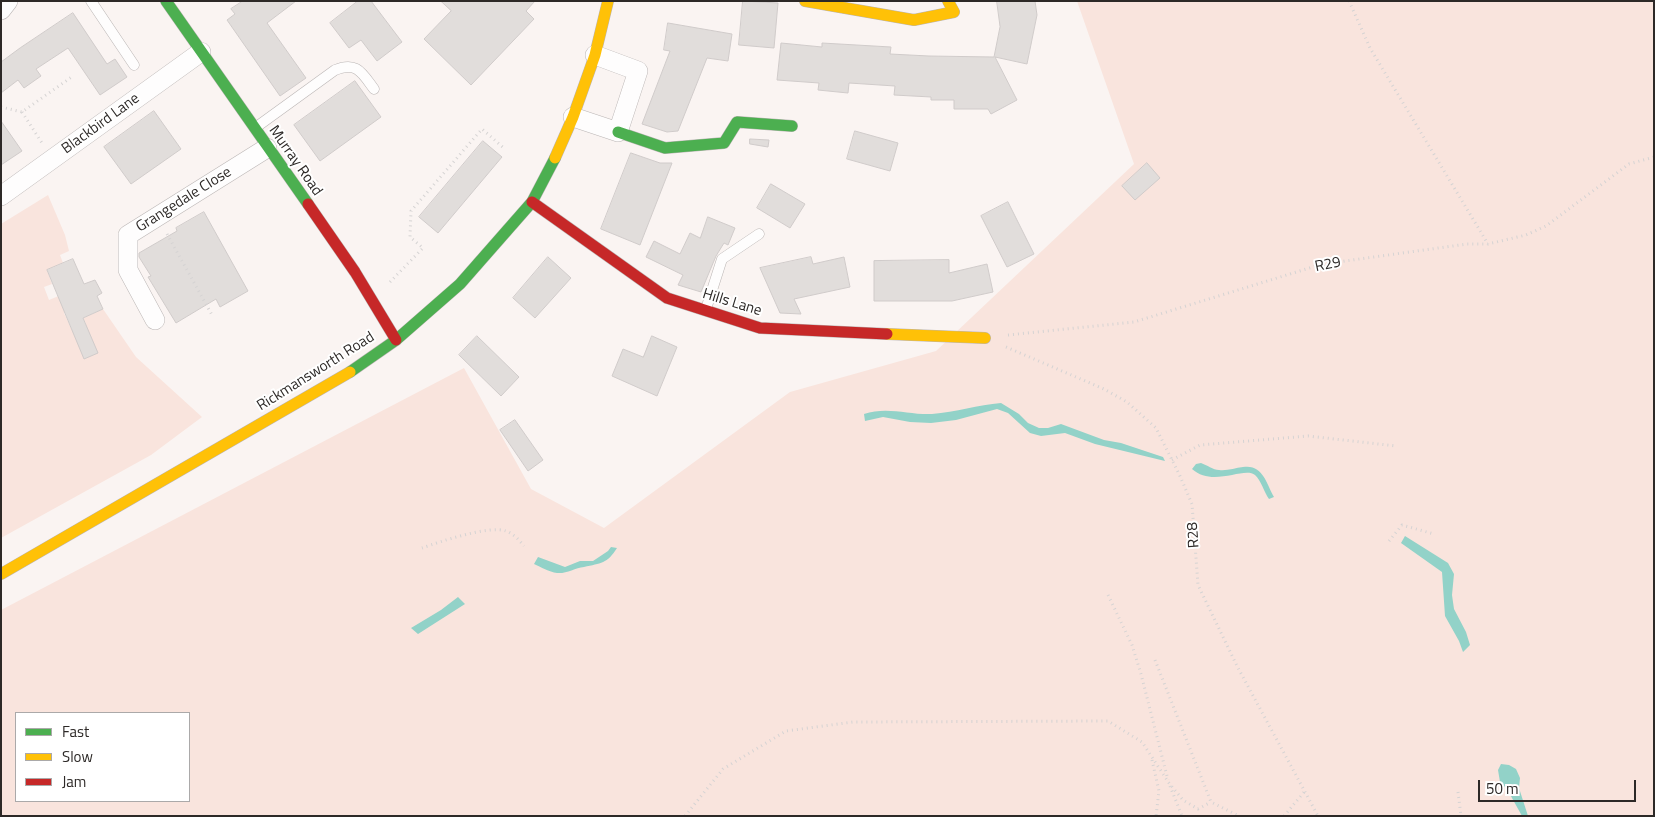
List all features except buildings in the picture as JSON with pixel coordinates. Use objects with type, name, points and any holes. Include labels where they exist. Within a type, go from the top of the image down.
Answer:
[{"type":"street","points":[[1,10],[8,1]]},
{"type":"street","name":"Murray Road","points":[[166,1],[361,282],[396,340]]},
{"type":"street","name":"Rickmansworth Road","points":[[1,574],[349,373],[396,340],[460,284],[532,202],[551,166],[595,56],[608,1]]},
{"type":"street","points":[[805,1],[914,20],[954,12],[948,1]]},
{"type":"street","name":"Blackbird Lane","points":[[1,196],[201,52]]},
{"type":"street","points":[[595,56],[638,71],[618,132]]},
{"type":"street","points":[[572,116],[665,148],[724,143],[737,122],[792,126]]},
{"type":"street","name":"Grangedale Close","points":[[155,320],[128,270],[128,235],[267,148]]},
{"type":"street","name":"Hills Lane","points":[[532,202],[668,298],[760,328],[985,338]]},
{"type":"lane","points":[[91,1],[134,66]]},
{"type":"lane","points":[[254,129],[335,70],[344,66],[354,67],[362,72],[374,89]]},
{"type":"lane","points":[[705,310],[722,259],[760,234]]},
{"type":"path","points":[[1349,1],[1370,48],[1488,244]]},
{"type":"path","points":[[1,107],[22,112],[73,76]]},
{"type":"path","points":[[361,282],[377,271],[389,283],[423,248],[410,237],[412,211],[482,129],[505,149]]},
{"type":"path","name":"R29","points":[[985,338],[1134,322],[1316,266],[1467,244],[1488,244],[1526,235],[1546,226],[1629,164],[1654,157]]},
{"type":"path","points":[[157,216],[212,315]]},
{"type":"path","name":"R28","points":[[985,338],[1104,389],[1127,402],[1156,428],[1192,504],[1198,585],[1237,666],[1318,816]]},
{"type":"path","points":[[1172,460],[1200,445],[1308,436],[1396,446]]},
{"type":"path","points":[[1388,541],[1402,525],[1434,534]]},
{"type":"path","points":[[422,548],[495,529],[506,531],[516,537],[524,546]]},
{"type":"path","points":[[1108,595],[1132,646],[1141,674],[1168,783],[1182,816]]},
{"type":"path","points":[[1155,660],[1211,802],[1239,816]]},
{"type":"path","points":[[685,816],[723,769],[786,731],[853,722],[1108,721],[1142,742],[1168,783],[1183,800],[1198,809],[1211,802]]},
{"type":"path","points":[[1152,758],[1159,791],[1156,816]]},
{"type":"path","points":[[1284,816],[1304,791]]},
{"type":"path","points":[[1458,792],[1460,816]]},
{"type":"shaded area","points":[[1077,1],[1654,1],[1654,816],[1,816],[1,610],[464,368],[531,489],[604,528],[790,392],[936,351],[1134,164]]},
{"type":"shaded area","points":[[48,195],[65,235],[69,251],[60,255],[63,263],[47,270],[52,284],[44,287],[49,300],[73,290],[80,306],[64,313],[72,330],[86,324],[83,318],[103,309],[136,357],[202,417],[151,455],[1,538],[1,224]]},
{"type":"water","points":[[1001,403],[1019,414],[1028,423],[1039,428],[1048,428],[1061,424],[1104,440],[1121,443],[1163,457],[1165,461],[1095,444],[1065,433],[1041,436],[1030,433],[1008,413],[997,409],[956,420],[931,423],[910,422],[883,417],[865,421],[864,414],[890,411],[932,414]]},
{"type":"water","points":[[1201,463],[1217,470],[1243,467],[1255,468],[1263,476],[1274,497],[1269,499],[1255,475],[1243,473],[1209,477],[1192,469],[1196,464]]},
{"type":"water","points":[[1405,536],[1448,563],[1454,574],[1452,595],[1454,609],[1466,632],[1470,645],[1463,652],[1445,616],[1442,572],[1401,543]]},
{"type":"water","points":[[611,547],[617,548],[607,560],[564,573],[551,572],[534,564],[538,557],[565,567],[580,561],[593,561]]},
{"type":"water","points":[[458,597],[465,604],[418,634],[411,628],[441,610]]},
{"type":"water","points":[[1501,764],[1509,765],[1516,769],[1520,778],[1519,788],[1528,816],[1522,816],[1507,789],[1500,782],[1498,770]]},
{"type":"traffic: fast","points":[[166,1],[308,204]]},
{"type":"traffic: fast","points":[[618,132],[665,148],[724,143],[737,122],[792,126]]},
{"type":"traffic: fast","points":[[350,372],[396,340],[460,284],[532,202],[555,158]]},
{"type":"traffic: slow","points":[[555,158],[573,117],[595,55],[608,1]]},
{"type":"traffic: slow","points":[[805,1],[914,20],[954,12],[948,1]]},
{"type":"traffic: slow","points":[[887,334],[985,338]]},
{"type":"traffic: slow","points":[[1,574],[350,372]]},
{"type":"traffic: jam","points":[[532,202],[667,298],[760,328],[887,334]]},
{"type":"traffic: jam","points":[[308,204],[355,272],[396,340]]}]
